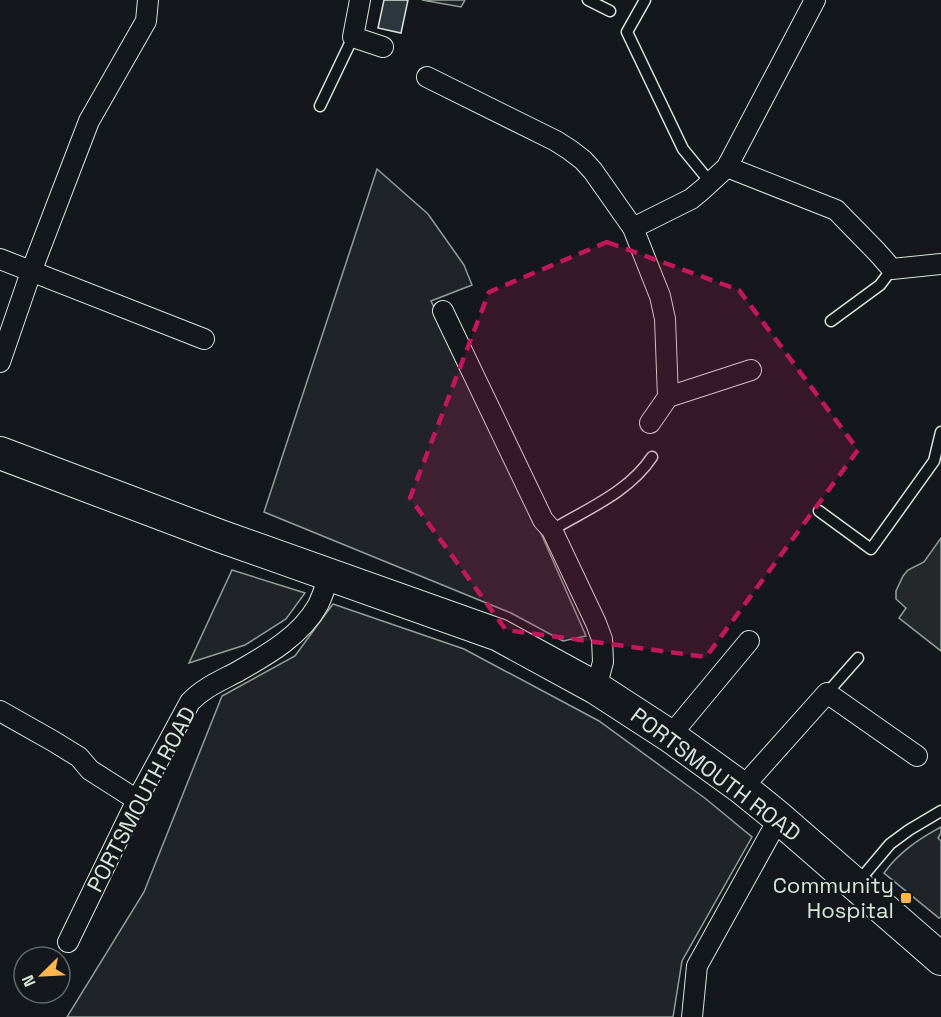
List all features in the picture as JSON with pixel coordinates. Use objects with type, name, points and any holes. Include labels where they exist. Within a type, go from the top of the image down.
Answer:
[{"type":"main road","name":"PORTSMOUTH ROAD","points":[[0,453],[220,536],[499,635],[596,688],[670,736],[742,788],[941,959]]},
{"type":"street","points":[[0,362],[31,272],[89,121],[146,21],[148,0]]},
{"type":"street","points":[[360,0],[353,37],[383,47]]},
{"type":"street","points":[[633,228],[691,199],[727,167],[815,0]]},
{"type":"street","points":[[427,77],[570,150],[593,171],[633,228],[660,296],[665,319],[668,397],[650,423]]},
{"type":"street","points":[[727,167],[836,210],[892,269],[941,264]]},
{"type":"street","points":[[0,259],[204,339]]},
{"type":"street","points":[[443,311],[543,520],[552,530],[596,623],[602,639],[603,662],[596,688]]},
{"type":"street","points":[[668,397],[751,370]]},
{"type":"street","name":"PORTSMOUTH ROAD","points":[[68,942],[137,800],[190,702],[206,688],[259,660],[289,639],[303,626],[318,604],[330,574]]},
{"type":"street","points":[[670,736],[749,641]]},
{"type":"street","points":[[742,788],[827,693],[917,756]]},
{"type":"street","points":[[0,711],[79,757],[90,771],[137,800]]},
{"type":"street","points":[[692,1017],[697,966],[779,818]]},
{"type":"lane","points":[[588,0],[610,11]]},
{"type":"lane","points":[[645,0],[627,32],[683,149],[710,183]]},
{"type":"lane","points":[[320,106],[353,37]]},
{"type":"lane","points":[[831,321],[880,285],[892,269]]},
{"type":"lane","points":[[819,511],[871,549],[934,461],[941,432]]},
{"type":"lane","points":[[552,530],[621,489],[644,469],[652,457]]},
{"type":"lane","points":[[827,693],[858,658]]},
{"type":"lane","points":[[855,885],[890,844],[941,812]]},
{"type":"highlighted area","points":[[607,242],[739,290],[858,450],[706,657],[506,630],[410,498],[489,292]]},
{"type":"shaded area","points":[[422,0],[465,0],[461,7]]},
{"type":"shaded area","points":[[377,169],[428,214],[464,265],[472,285],[431,301],[518,481],[586,636],[563,641],[511,613],[264,512]]},
{"type":"shaded area","points":[[941,538],[941,651],[899,618],[906,608],[896,599],[896,591],[908,570],[924,562]]},
{"type":"shaded area","points":[[232,570],[305,593],[286,619],[245,645],[189,663]]},
{"type":"shaded area","points":[[333,604],[464,649],[599,721],[706,799],[752,837],[682,961],[673,1017],[67,1017],[144,892],[222,696],[295,656]]},
{"type":"shaded area","points":[[941,827],[938,838],[941,841],[941,917],[939,918],[884,873],[910,847]]},
{"type":"building","points":[[384,0],[408,0],[401,33],[378,28]]},
{"type":"place","name":"Community Hospital","points":[[906,898]]}]
